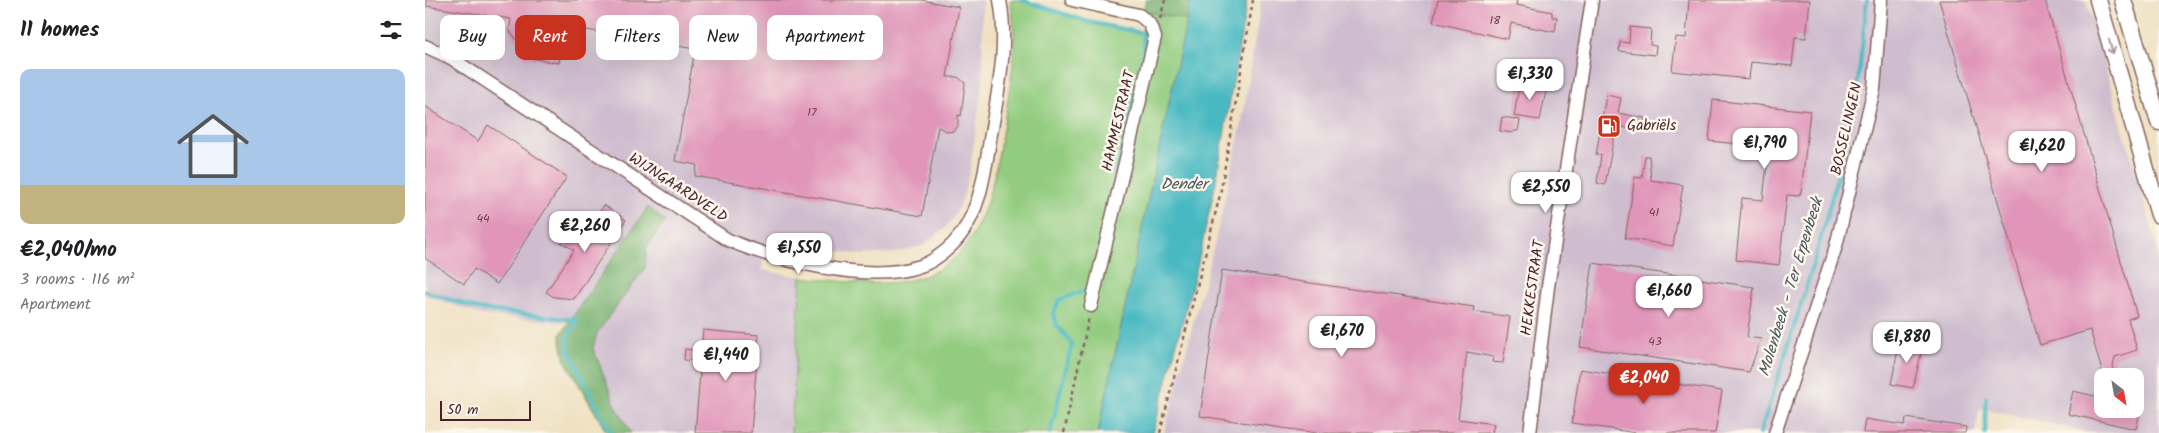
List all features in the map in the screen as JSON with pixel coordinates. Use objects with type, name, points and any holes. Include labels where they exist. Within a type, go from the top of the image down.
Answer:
[{"type":"main road","points":[[2097,0],[2159,215]]},
{"type":"main road","points":[[2123,0],[2159,122]]},
{"type":"street","name":"WIJNGAARDVELD","points":[[425,46],[451,58],[727,240],[771,256],[844,270],[901,271],[918,267],[952,244],[974,209],[984,174],[1005,48],[1000,0]]},
{"type":"street","name":"HAMMESTRAAT","points":[[1072,0],[1139,16],[1149,23],[1155,37],[1091,306]]},
{"type":"street","name":"HEKKESTRAAT","points":[[1530,433],[1549,287],[1592,0]]},
{"type":"street","name":"BOSSELINGEN","points":[[1775,433],[1839,236],[1874,89],[1881,0]]},
{"type":"path","points":[[1160,433],[1221,196],[1253,0]]},
{"type":"path","points":[[1064,433],[1091,306]]},
{"type":"shaded area","points":[[425,0],[982,0],[983,80],[970,169],[963,197],[953,218],[944,229],[922,246],[895,253],[862,255],[766,240],[762,270],[801,277],[791,433],[631,433],[615,404],[593,348],[597,333],[645,268],[647,247],[665,222],[648,208],[569,323],[481,315],[425,295]]},
{"type":"shaded area","points":[[1261,0],[2086,0],[2159,254],[2159,433],[2091,433],[1980,408],[1975,433],[1164,433],[1216,238],[1242,122]]},
{"type":"green space","points":[[1010,0],[1022,0],[1089,22],[1143,33],[1143,11],[1187,20],[1098,433],[791,433],[801,277],[853,282],[891,283],[930,274],[950,261],[966,244],[978,224],[994,177],[1011,80],[1014,32]]},
{"type":"green space","points":[[1146,0],[1191,0],[1187,20],[1143,11]]},
{"type":"green space","points":[[648,207],[665,222],[647,247],[645,268],[597,333],[593,348],[615,404],[631,433],[607,433],[564,359],[560,335]]},
{"type":"water","name":"Dender","points":[[1191,0],[1247,0],[1216,182],[1196,271],[1153,433],[1098,433]]},
{"type":"building","points":[[426,0],[921,0],[959,7],[947,77],[958,77],[965,83],[961,116],[958,115],[958,126],[954,131],[948,132],[938,127],[922,216],[695,176],[697,165],[675,161],[693,60],[757,60],[757,15],[689,15],[689,48],[679,46],[679,15],[596,15],[596,32],[586,30],[586,15],[515,15],[515,37],[509,30],[511,19],[505,18],[505,15],[485,15],[426,6]]},
{"type":"building","points":[[1438,0],[1517,0],[1516,5],[1552,12],[1552,17],[1557,17],[1555,32],[1511,23],[1508,39],[1433,22]]},
{"type":"building","points":[[1689,0],[1810,0],[1806,38],[1795,37],[1792,66],[1751,62],[1749,79],[1672,71],[1676,37],[1686,38]]},
{"type":"building","points":[[1939,0],[2045,0],[2137,316],[2128,319],[2137,350],[2115,357],[2113,368],[2101,368],[2090,330],[2040,345]]},
{"type":"building","points":[[1630,27],[1651,29],[1650,45],[1656,46],[1655,55],[1619,51],[1620,42],[1629,43]]},
{"type":"building","points":[[542,60],[559,60],[559,63]]},
{"type":"building","points":[[1520,81],[1547,86],[1540,120],[1514,116]]},
{"type":"building","points":[[1606,95],[1621,98],[1618,113],[1645,118],[1642,131],[1616,126],[1605,185],[1597,183],[1601,155],[1596,155]]},
{"type":"building","points":[[1713,100],[1810,111],[1801,192],[1799,196],[1787,195],[1779,265],[1736,260],[1742,198],[1763,200],[1769,147],[1709,141]]},
{"type":"building","points":[[425,106],[478,141],[488,125],[567,177],[497,284],[474,269],[464,284],[425,258]]},
{"type":"building","points":[[1502,117],[1520,120],[1518,131],[1513,133],[1500,131]]},
{"type":"building","points":[[1645,156],[1649,156],[1651,180],[1683,185],[1673,246],[1625,238],[1635,177],[1642,178]]},
{"type":"building","points":[[604,205],[626,220],[574,299],[554,297],[546,292],[574,250],[553,237],[558,229],[579,242]]},
{"type":"building","points":[[1593,263],[1754,287],[1747,337],[1761,339],[1749,372],[1580,347]]},
{"type":"building","points":[[1222,270],[1474,307],[1473,311],[1510,317],[1503,363],[1492,362],[1493,357],[1467,352],[1458,419],[1494,424],[1492,433],[1317,433],[1200,416]]},
{"type":"building","points":[[703,330],[759,335],[751,433],[695,433],[701,361],[684,360],[685,349],[701,351]]},
{"type":"building","points":[[1900,340],[1923,345],[1913,388],[1891,384]]},
{"type":"building","points":[[1580,369],[1722,391],[1715,433],[1636,433],[1572,423]]},
{"type":"building","points":[[2073,391],[2094,396],[2094,418],[2139,418],[2136,429],[2068,414]]},
{"type":"building","points":[[1906,418],[1966,427],[1965,433],[1863,433],[1865,419],[1905,425]]},
{"type":"waterway","points":[[1022,0],[1089,22],[1143,33],[1144,51],[1115,176]]},
{"type":"waterway","name":"Molenbeek - Ter Erpenbeek","points":[[1760,433],[1800,308],[1836,183],[1855,98],[1867,0]]},
{"type":"waterway","points":[[1050,433],[1072,344],[1057,325],[1053,314],[1059,300],[1086,290],[1091,283]]},
{"type":"waterway","points":[[425,291],[478,309],[577,320],[567,340],[570,353],[611,433]]},
{"type":"waterway","points":[[1985,433],[1986,397]]},
{"type":"place","name":"Gabriëls","points":[[1609,126]]}]
